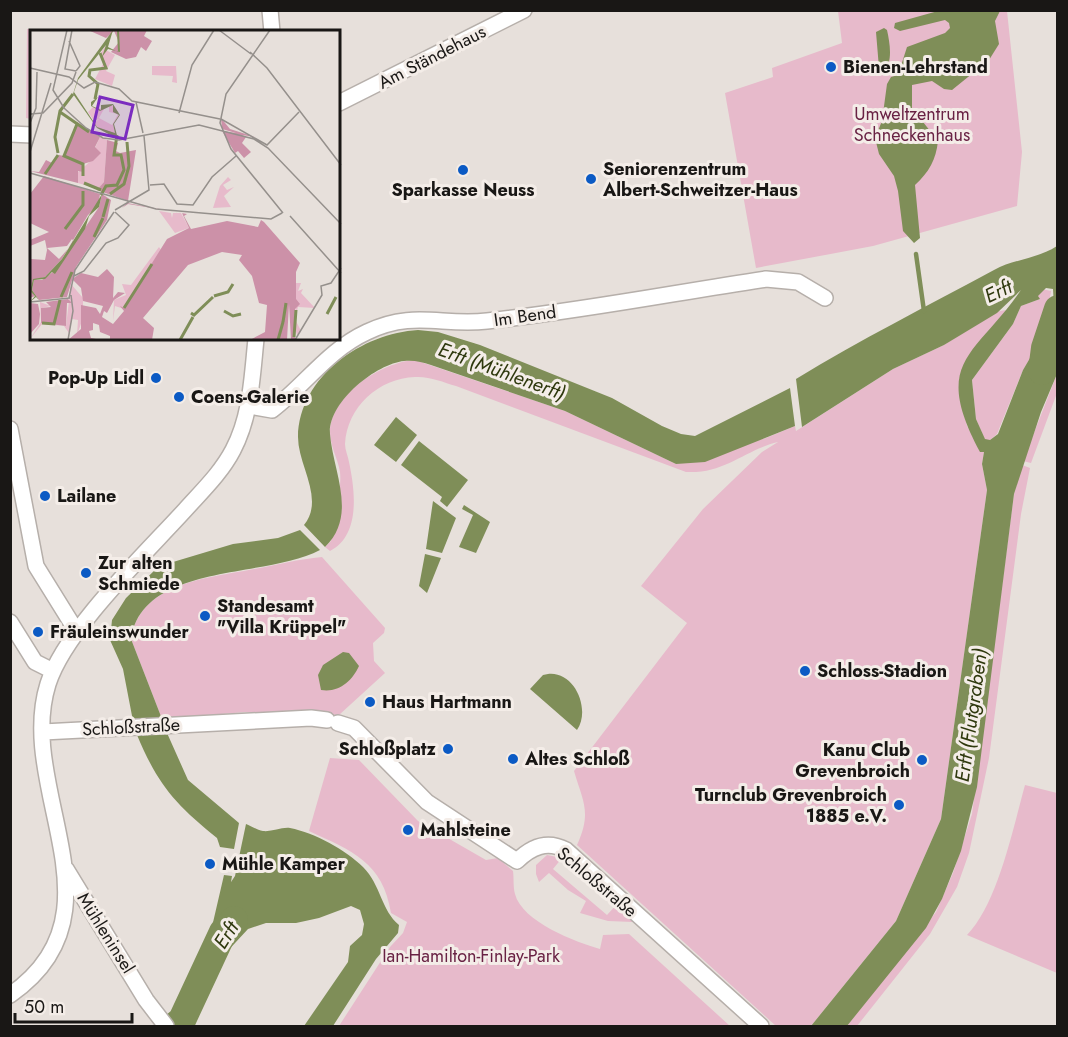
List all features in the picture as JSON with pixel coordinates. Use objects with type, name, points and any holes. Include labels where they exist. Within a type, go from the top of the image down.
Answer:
[{"type":"street","points":[[270,10],[272,30]]},
{"type":"street","name":"Am Ständehaus","points":[[340,102],[524,10]]},
{"type":"street","points":[[10,134],[30,135]]},
{"type":"street","name":"Im Bend","points":[[249,406],[272,410],[341,347],[364,333],[415,318],[487,321],[766,279],[798,282],[825,298]]},
{"type":"street","points":[[10,995],[35,974],[53,950],[63,917],[66,869],[46,765],[43,732],[45,696],[53,671],[77,632],[222,468],[237,441],[249,406],[255,340]]},
{"type":"street","points":[[10,429],[36,566],[77,632]]},
{"type":"street","points":[[10,622],[35,662],[53,671]]},
{"type":"street","name":"Schloßstraße","points":[[43,732],[311,718],[354,728],[427,802],[517,861],[531,849],[541,846],[550,844],[561,848],[761,1026]]},
{"type":"street","name":"Mühleninsel","points":[[66,869],[164,1024]]},
{"type":"green space","name":"Umweltzentrum Schneckenhaus","points":[[838,11],[1007,11],[1022,152],[1017,206],[873,246],[756,268],[725,93],[773,77],[772,68],[842,43]]},
{"type":"green space","points":[[27,29],[106,29],[30,30],[30,119],[26,118]]},
{"type":"green space","points":[[1042,289],[1051,291],[1045,327],[1039,344],[1023,370],[997,434],[990,440],[985,440],[976,419],[972,380],[1013,324],[1021,306],[1040,299],[1037,296]]},
{"type":"green space","name":"Schloss-Stadion","points":[[1006,310],[959,379],[967,426],[984,452],[982,464],[987,490],[941,819],[896,921],[811,1026],[776,1026],[577,845],[582,834],[585,815],[583,799],[574,771],[687,623],[641,586],[703,509],[762,452],[778,442],[712,469],[686,472],[456,386],[425,377],[402,379],[389,383],[367,397],[352,418],[347,431],[345,448],[353,485],[353,511],[347,534],[340,544],[330,551],[325,547],[331,541],[340,480],[339,467],[330,437],[333,418],[339,405],[360,382],[388,367],[415,360],[565,411],[676,464],[766,438],[795,426],[796,431],[893,369],[944,345],[994,312]]},
{"type":"green space","points":[[1057,374],[1057,393],[1031,463],[1023,461]]},
{"type":"green space","points":[[1022,465],[1030,468],[1021,514],[989,758],[969,853],[957,887],[930,934],[857,1026],[847,1026],[936,912],[953,873],[972,814],[1014,494]]},
{"type":"green space","points":[[322,557],[385,628],[384,633],[373,643],[374,661],[385,673],[339,715],[245,712],[162,719],[131,639],[137,620],[148,605],[162,594],[198,580]]},
{"type":"green space","name":"Ian-Hamilton-Finlay-Park","points":[[330,758],[359,760],[418,821],[486,860],[498,858],[513,871],[514,891],[520,904],[539,922],[564,936],[600,949],[603,935],[629,934],[730,1026],[339,1026],[390,947],[403,933],[407,922],[391,913],[381,881],[363,860],[339,845],[309,831]]},
{"type":"green space","points":[[1025,785],[1057,793],[1057,973],[967,935],[978,921],[996,885]]},
{"type":"green space","points":[[547,855],[562,858],[553,869],[607,915],[617,904],[634,920],[633,922],[608,921],[580,913],[586,901],[568,890],[549,873],[539,882],[536,865]]},
{"type":"water","points":[[938,11],[1000,11],[995,21],[999,44],[989,60],[952,90],[944,89],[932,81],[912,85],[912,108],[938,141],[931,165],[915,185],[920,238],[914,243],[903,231],[894,176],[879,154],[875,138],[882,121],[887,84],[891,77],[898,75],[907,47],[945,33],[950,28],[949,23],[945,20],[900,31],[894,28],[895,23]]},
{"type":"water","points":[[884,28],[887,30],[890,52],[889,63],[884,72],[879,68],[876,32]]},
{"type":"water","points":[[1057,246],[1057,324],[1052,339],[1044,336],[1054,307],[1053,289],[1046,288],[1038,296],[1040,299],[1021,306],[1013,324],[972,380],[976,419],[985,439],[990,440],[998,434],[1023,370],[1040,341],[1057,347],[1057,374],[1041,412],[1014,494],[977,787],[961,851],[942,899],[926,928],[847,1026],[811,1026],[896,921],[941,819],[987,490],[982,464],[984,452],[980,452],[966,421],[959,397],[959,378],[975,346],[1021,290],[997,313],[944,345],[893,369],[802,427],[796,379],[994,270],[1009,263],[1042,254]]},
{"type":"water","name":"Erft (Mühlenerft)","points":[[418,330],[438,332],[480,345],[612,398],[681,434],[695,436],[790,388],[795,426],[705,462],[676,464],[565,411],[424,363],[404,361],[380,369],[356,387],[345,398],[331,422],[330,434],[342,507],[335,535],[325,547],[304,525],[310,515],[312,504],[298,437],[301,415],[309,395],[322,377],[356,349],[376,339]]},
{"type":"water","points":[[396,417],[417,435],[396,462],[374,445]]},
{"type":"water","points":[[419,441],[468,480],[447,507],[440,501],[442,497],[401,465]]},
{"type":"water","points":[[433,501],[456,518],[442,553],[426,549]]},
{"type":"water","points":[[464,505],[490,522],[476,553],[459,547],[473,515],[462,509]]},
{"type":"water","points":[[300,530],[320,550],[297,559],[210,576],[182,585],[158,597],[140,614],[131,639],[162,719],[133,721],[123,669],[110,640],[112,620],[126,598],[157,568],[233,544],[278,538]]},
{"type":"water","points":[[425,554],[441,558],[427,593],[419,586]]},
{"type":"water","points":[[343,652],[349,653],[359,666],[344,685],[334,690],[321,690],[318,675],[323,665]]},
{"type":"water","points":[[548,674],[566,679],[578,693],[582,712],[577,730],[530,689],[543,675]]},
{"type":"water","points":[[167,733],[188,780],[239,823],[234,849],[220,847],[217,838],[179,804],[160,781],[137,735]]},
{"type":"water","points":[[246,824],[263,831],[287,828],[300,830],[339,849],[369,874],[388,912],[399,925],[398,933],[376,959],[333,1026],[304,1026],[348,962],[350,946],[362,935],[364,924],[360,910],[351,906],[319,918],[296,923],[266,923],[248,929],[223,956],[215,954],[208,944],[224,875],[232,876],[231,882],[235,876]]},
{"type":"waterway","points":[[916,254],[924,311]]},
{"type":"waterway","name":"Erft (Flutgraben)","points":[[1042,371],[1045,348],[1058,309]]},
{"type":"waterway","name":"Erft","points":[[175,1026],[182,1020],[223,932],[234,920]]},
{"type":"place","name":"Bienen-Lehrstand","points":[[831,67]]},
{"type":"place","name":"Sparkasse Neuss","points":[[463,170]]},
{"type":"place","name":"Seniorenzentrum Albert-Schweitzer-Haus","points":[[591,179]]},
{"type":"place","name":"Pop-Up Lidl","points":[[156,378]]},
{"type":"place","name":"Coens-Galerie","points":[[179,397]]},
{"type":"place","name":"Lailane","points":[[45,496]]},
{"type":"place","name":"Zur alten Schmiede","points":[[86,573]]},
{"type":"place","name":"Standesamt \"Villa Krüppel\"","points":[[205,616]]},
{"type":"place","name":"Fräuleinswunder","points":[[38,632]]},
{"type":"place","name":"Schloss-Stadion","points":[[805,671]]},
{"type":"place","name":"Haus Hartmann","points":[[370,702]]},
{"type":"place","name":"Schloßplatz","points":[[448,749]]},
{"type":"place","name":"Altes Schloß","points":[[513,759]]},
{"type":"place","name":"Kanu Club Grevenbroich","points":[[922,760]]},
{"type":"place","name":"Turnclub Grevenbroich 1885 e.V.","points":[[899,805]]},
{"type":"place","name":"Mahlsteine","points":[[408,830]]},
{"type":"place","name":"Mühle Kamper","points":[[210,864]]}]
